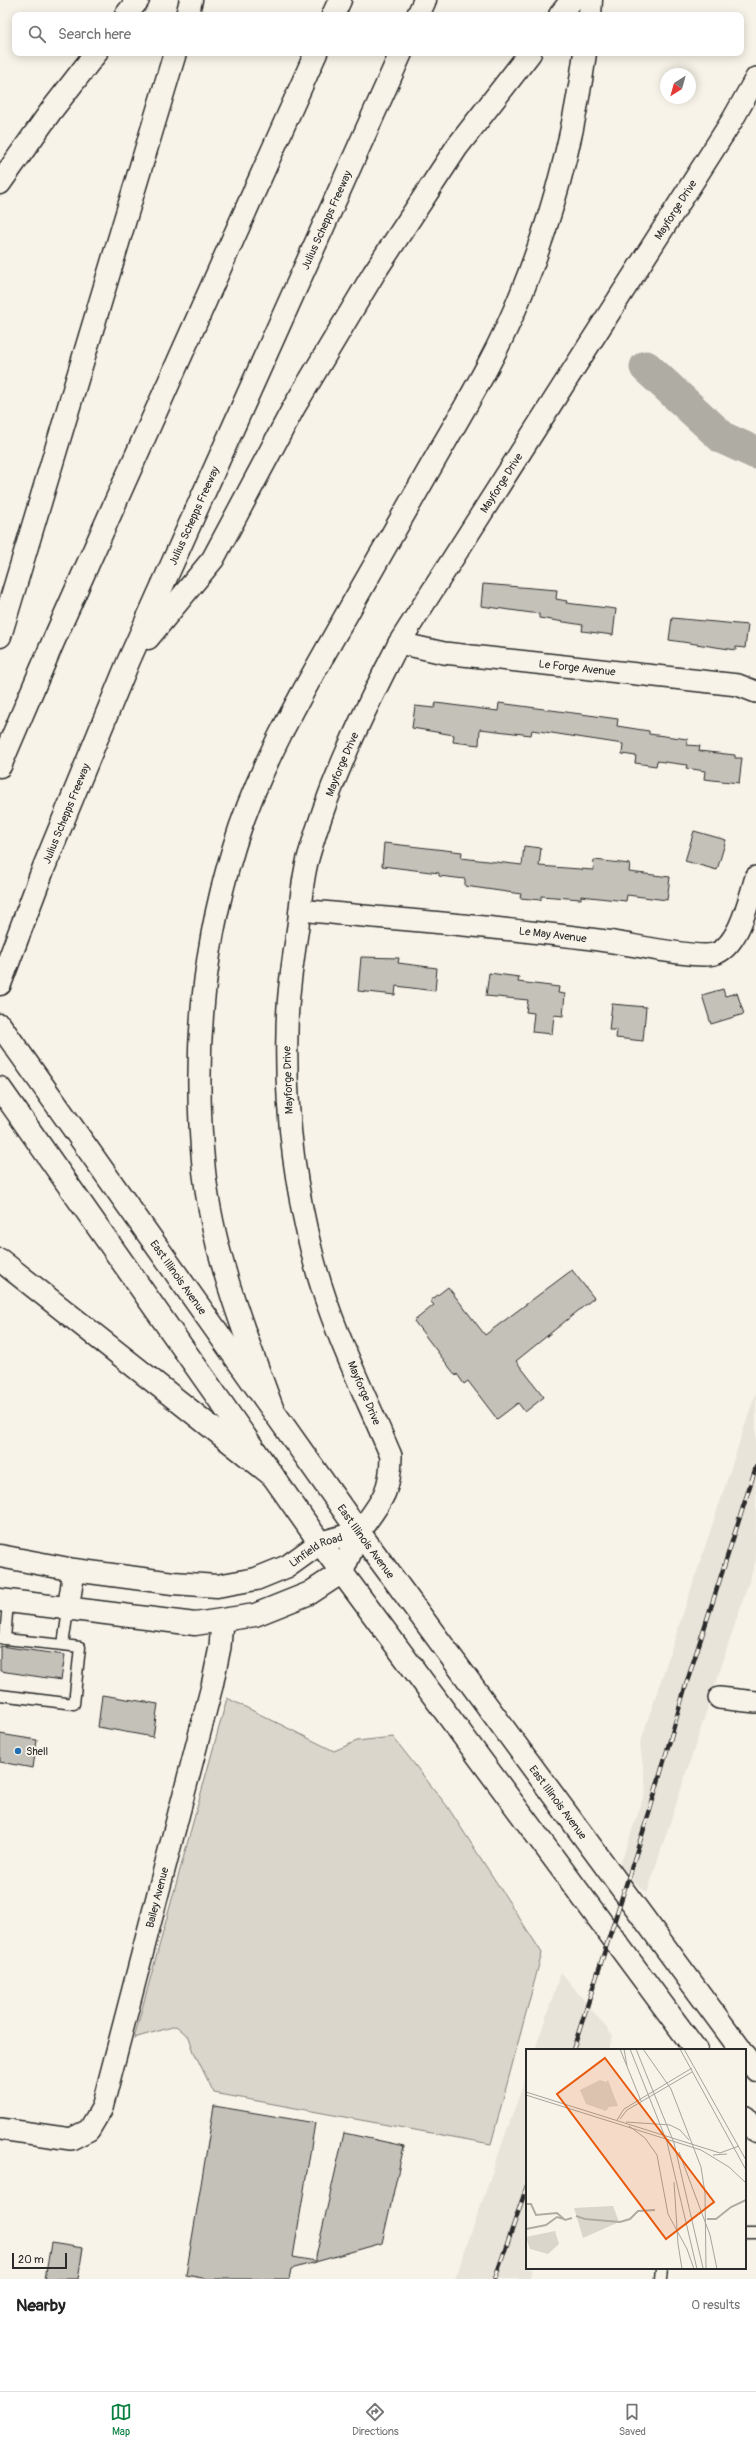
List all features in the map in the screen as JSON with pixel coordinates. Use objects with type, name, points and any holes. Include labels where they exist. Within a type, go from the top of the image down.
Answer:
[{"type":"main road","points":[[128,12],[138,0]]},
{"type":"main road","points":[[188,12],[191,0]]},
{"type":"main road","points":[[334,12],[340,0]]},
{"type":"main road","points":[[419,12],[425,0]]},
{"type":"main road","points":[[562,12],[572,0]]},
{"type":"main road","points":[[590,12],[591,0]]},
{"type":"main road","points":[[0,184],[51,111],[94,56]]},
{"type":"main road","points":[[0,636],[174,56]]},
{"type":"main road","points":[[0,766],[59,628],[315,56]]},
{"type":"main road","name":"Julius Schepps Freeway","points":[[0,984],[21,926],[129,660],[400,56]]},
{"type":"main road","points":[[129,660],[213,559],[334,337],[413,211],[457,147],[528,56]]},
{"type":"main road","points":[[272,1408],[233,1301],[215,1237],[205,1174],[199,1107],[199,1038],[206,970],[217,908],[237,837],[259,778],[289,716],[463,411],[493,355],[521,294],[548,222],[567,156],[584,56]]},
{"type":"main road","name":"East Illinois Avenue","points":[[0,1025],[359,1532],[740,2049]]},
{"type":"main road","points":[[0,1088],[320,1543],[695,2049]]},
{"type":"main road","points":[[0,1260],[273,1476]]},
{"type":"main road","name":"Linfield Road","points":[[0,1556],[74,1570],[173,1583],[217,1586],[256,1578],[288,1566],[320,1543],[359,1532]]},
{"type":"main road","name":"Linfield Road","points":[[342,1572],[359,1532]]},
{"type":"main road","points":[[4,1600],[68,1610],[195,1624],[255,1615],[310,1593],[342,1572]]},
{"type":"main road","points":[[746,2056],[756,2070]]},
{"type":"main road","points":[[746,2118],[756,2132]]},
{"type":"street","name":"Mayforge Drive","points":[[359,1532],[385,1498],[391,1475],[391,1456],[335,1325],[314,1262],[299,1186],[289,1117],[286,1032],[300,910],[308,858],[321,814],[366,708],[399,643],[733,119],[756,78]]},
{"type":"street","name":"Le Forge Avenue","points":[[399,643],[444,653],[738,685],[756,692]]},
{"type":"street","name":"Le May Avenue","points":[[300,910],[606,940],[698,955],[715,954],[729,944],[740,927],[756,878]]},
{"type":"street","points":[[68,1610],[74,1570]]},
{"type":"street","name":"Bailey Avenue","points":[[0,2129],[71,2139],[89,2130],[102,2108],[212,1686],[220,1647],[222,1621]]},
{"type":"street","points":[[719,1698],[756,1702]]},
{"type":"lane","points":[[0,1695],[74,1704],[80,1647],[2,1638],[4,1600]]},
{"type":"lane","points":[[63,1645],[68,1610]]},
{"type":"lane","points":[[661,2279],[662,2269]]},
{"type":"shaded area","points":[[756,1392],[756,1560],[647,1893],[619,1868],[646,1790],[640,1744]]},
{"type":"shaded area","points":[[227,1698],[334,1751],[357,1741],[393,1737],[447,1806],[542,1953],[491,2144],[214,2093],[194,2052],[189,2037],[176,2026],[134,2038]]},
{"type":"shaded area","points":[[561,1972],[613,2036],[608,2049],[535,2049]]},
{"type":"shaded area","points":[[526,2076],[526,2269],[533,2269],[529,2279],[455,2279]]},
{"type":"building","points":[[483,584],[557,590],[556,599],[567,601],[566,603],[616,609],[613,635],[582,631],[583,625],[539,618],[539,614],[481,606]]},
{"type":"building","points":[[672,618],[748,625],[745,648],[736,647],[736,650],[669,640]]},
{"type":"building","points":[[436,703],[498,711],[499,703],[618,719],[617,726],[649,731],[649,734],[688,739],[687,745],[700,746],[699,751],[735,755],[735,758],[742,758],[739,783],[704,779],[705,771],[686,768],[687,765],[657,761],[656,766],[635,763],[636,756],[622,754],[623,744],[532,730],[531,735],[480,729],[479,745],[453,742],[454,735],[412,728],[415,706],[434,708]]},
{"type":"building","points":[[694,831],[726,840],[717,870],[685,861]]},
{"type":"building","points":[[384,843],[462,852],[461,858],[522,865],[524,846],[541,848],[539,866],[593,870],[594,860],[630,864],[629,872],[670,877],[667,900],[627,895],[626,901],[581,896],[581,899],[541,896],[541,900],[520,898],[521,894],[465,886],[465,879],[439,876],[439,873],[382,866]]},
{"type":"building","points":[[361,957],[399,958],[398,963],[437,968],[435,991],[396,986],[395,995],[358,991]]},
{"type":"building","points":[[489,973],[519,977],[518,982],[559,987],[558,993],[565,994],[563,1016],[554,1015],[552,1034],[532,1032],[534,1013],[526,1012],[528,1000],[486,996]]},
{"type":"building","points":[[723,989],[725,996],[737,993],[744,1014],[711,1024],[702,995]]},
{"type":"building","points":[[612,1004],[646,1007],[643,1041],[616,1038],[617,1030],[609,1030]]},
{"type":"building","points":[[572,1270],[594,1298],[516,1361],[544,1397],[525,1412],[518,1403],[497,1419],[468,1381],[464,1384],[457,1374],[456,1376],[414,1321],[434,1305],[430,1301],[448,1287],[485,1335]]},
{"type":"building","points":[[0,1646],[65,1655],[61,1680],[0,1671]]},
{"type":"building","points":[[102,1695],[158,1704],[153,1737],[98,1727]]},
{"type":"building","name":"Shell","points":[[0,1734],[37,1740],[33,1768],[0,1762]]},
{"type":"building","points":[[214,2106],[315,2123],[293,2257],[315,2261],[344,2133],[404,2146],[382,2243],[291,2269],[289,2279],[208,2279],[186,2275]]},
{"type":"building","points":[[51,2243],[83,2248],[78,2279],[45,2279]]},
{"type":"waterway","points":[[646,367],[723,438],[756,453]]},
{"type":"railway","points":[[573,2049],[650,1810],[685,1688],[756,1467]]},
{"type":"railway","points":[[495,2279],[526,2189]]},
{"type":"place","name":"Shell","points":[[18,1751]]}]
